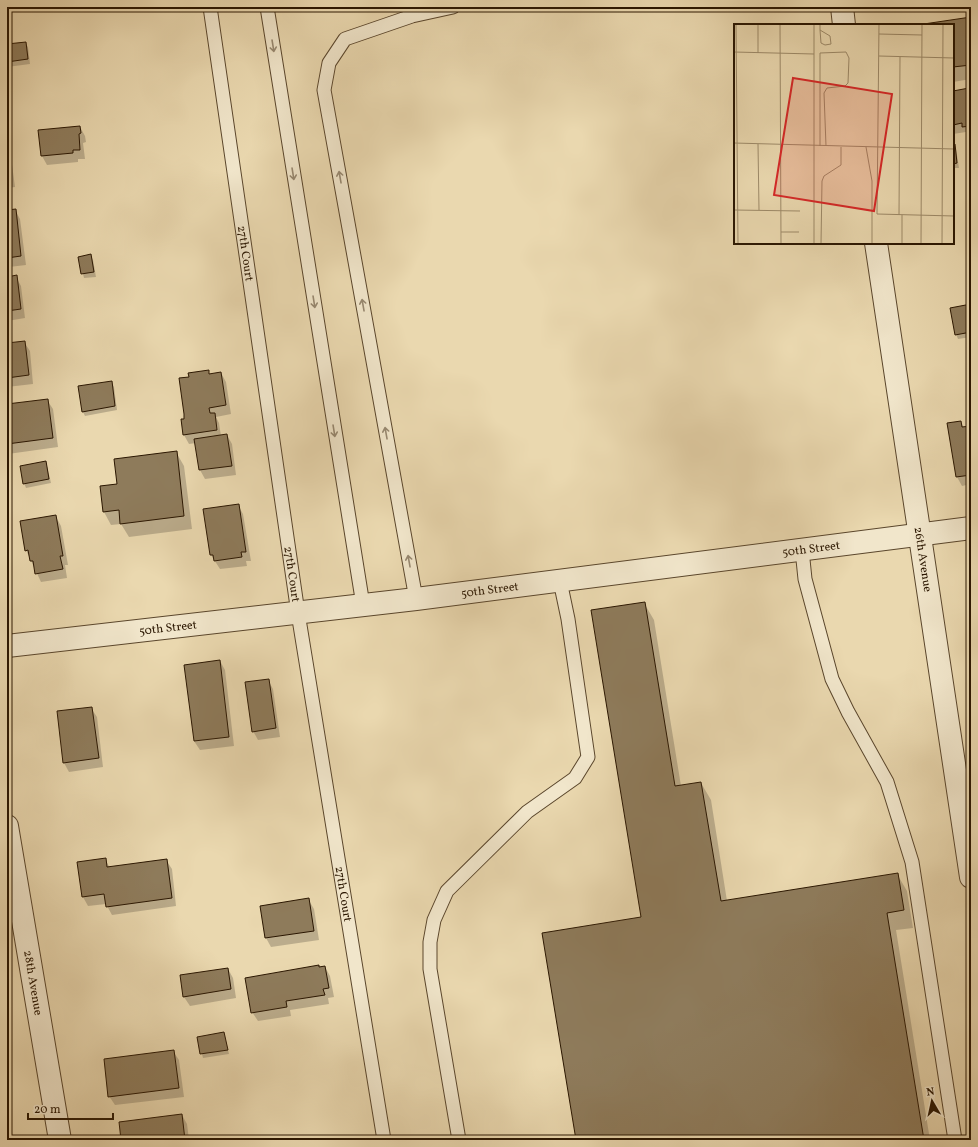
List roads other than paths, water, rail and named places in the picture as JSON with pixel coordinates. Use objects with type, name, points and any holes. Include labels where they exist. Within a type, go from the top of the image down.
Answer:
[{"type":"street","points":[[842,7],[844,24]]},
{"type":"street","name":"26th Avenue","points":[[876,244],[971,877]]},
{"type":"street","name":"50th Street","points":[[7,646],[416,599],[971,528]]},
{"type":"street","name":"28th Avenue","points":[[7,826],[60,1140]]},
{"type":"lane","name":"27th Court","points":[[210,7],[298,613],[384,1140]]},
{"type":"lane","points":[[268,7],[362,605]]},
{"type":"lane","points":[[416,599],[324,90],[329,63],[345,39],[412,16],[453,7]]},
{"type":"lane","points":[[802,550],[805,579],[832,679],[886,782],[912,862],[955,1140]]},
{"type":"lane","points":[[459,1140],[430,970],[430,942],[434,920],[448,891],[526,812],[575,778],[588,757],[568,619],[560,581]]}]
